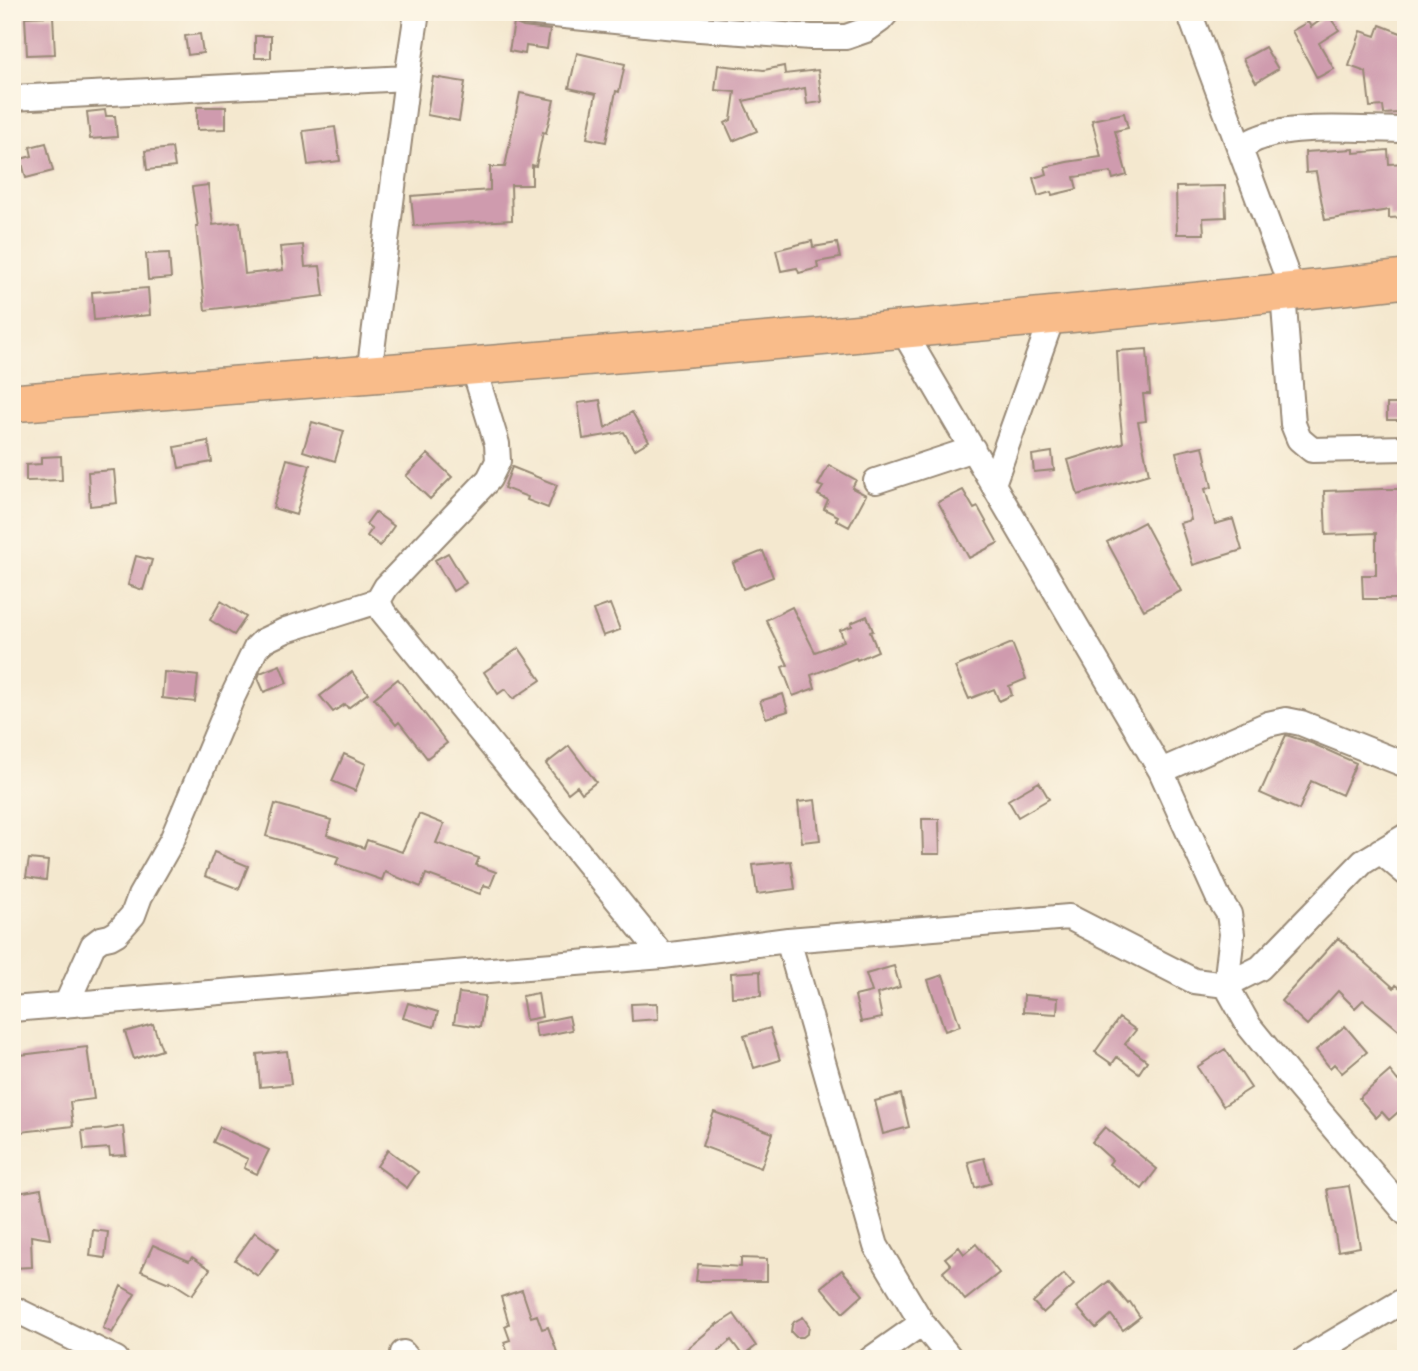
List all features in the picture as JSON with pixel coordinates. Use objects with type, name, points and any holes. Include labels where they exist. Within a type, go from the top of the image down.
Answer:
[{"type":"highway","points":[[12,403],[902,329],[1288,293],[1406,279]]},
{"type":"street","points":[[369,374],[417,12]]},
{"type":"street","points":[[524,12],[811,37],[846,37],[866,30],[887,12]]},
{"type":"street","points":[[1189,12],[1240,149],[1288,293],[1293,424],[1299,439],[1312,450],[1406,448]]},
{"type":"street","points":[[12,98],[407,78]]},
{"type":"street","points":[[1240,149],[1258,138],[1280,132],[1314,129],[1406,130]]},
{"type":"street","points":[[993,484],[1053,315]]},
{"type":"street","points":[[902,329],[1161,771],[1218,897],[1229,914],[1232,934],[1226,985],[1249,1026],[1406,1213]]},
{"type":"street","points":[[66,1005],[93,945],[100,939],[117,933],[133,915],[140,895],[172,840],[256,648],[263,641],[286,630],[379,601],[386,587],[489,479],[498,461],[498,444],[473,366]]},
{"type":"street","points":[[876,481],[973,449]]},
{"type":"street","points":[[379,601],[383,612],[663,956]]},
{"type":"street","points":[[1161,771],[1268,724],[1286,720],[1301,723],[1401,763]]},
{"type":"street","points":[[12,1009],[663,956],[789,940],[1069,917],[1194,981],[1226,985],[1260,968],[1363,862],[1406,836]]},
{"type":"street","points":[[1380,851],[1406,873]]},
{"type":"street","points":[[789,940],[876,1245],[922,1323],[951,1359]]},
{"type":"street","points":[[1305,1359],[1406,1299]]},
{"type":"street","points":[[12,1308],[116,1359]]},
{"type":"street","points":[[871,1359],[922,1323]]},
{"type":"building","points":[[1328,15],[1339,30],[1319,43],[1334,69],[1317,78],[1292,31],[1308,22],[1311,27]]},
{"type":"building","points":[[53,16],[55,54],[27,55],[25,17]]},
{"type":"building","points":[[514,23],[523,27],[550,30],[547,49],[526,46],[525,54],[509,51]]},
{"type":"building","points":[[1380,25],[1406,35],[1406,106],[1398,106],[1398,113],[1384,114],[1383,106],[1370,107],[1366,72],[1349,66],[1361,31],[1376,36]]},
{"type":"building","points":[[200,34],[203,53],[188,55],[185,36]]},
{"type":"building","points":[[255,36],[271,36],[271,58],[255,58]]},
{"type":"building","points":[[1265,47],[1278,69],[1256,82],[1243,59]]},
{"type":"building","points":[[577,53],[625,64],[619,92],[616,91],[606,142],[587,138],[596,94],[569,88]]},
{"type":"building","points":[[718,65],[764,70],[784,66],[785,74],[818,70],[822,102],[807,104],[805,88],[743,101],[757,131],[733,141],[725,123],[731,120],[735,92],[715,90]]},
{"type":"building","points":[[433,77],[465,82],[459,121],[427,115]]},
{"type":"building","points":[[520,93],[554,100],[546,133],[543,132],[536,166],[532,165],[532,185],[511,185],[512,220],[414,226],[411,196],[490,190],[490,167],[505,167]]},
{"type":"building","points":[[197,107],[226,107],[226,129],[197,130]]},
{"type":"building","points":[[105,110],[106,116],[115,116],[117,137],[90,139],[87,112]]},
{"type":"building","points":[[1124,113],[1128,128],[1115,131],[1127,175],[1113,179],[1111,172],[1074,177],[1077,189],[1038,196],[1033,178],[1047,174],[1045,167],[1101,157],[1092,120]]},
{"type":"building","points":[[335,127],[340,161],[308,165],[303,131]]},
{"type":"building","points":[[46,143],[53,171],[26,178],[21,159],[32,156],[30,147]]},
{"type":"building","points":[[172,148],[175,167],[147,170],[145,151]]},
{"type":"building","points":[[1354,149],[1354,153],[1388,150],[1389,164],[1406,163],[1406,217],[1389,218],[1389,210],[1325,220],[1316,172],[1306,173],[1305,152]]},
{"type":"building","points":[[208,185],[213,225],[240,222],[245,274],[283,270],[280,247],[303,245],[305,267],[320,266],[324,296],[205,310],[192,187]]},
{"type":"building","points":[[1225,186],[1226,217],[1203,218],[1204,234],[1177,234],[1176,187]]},
{"type":"building","points":[[812,241],[813,247],[837,243],[840,258],[817,262],[818,268],[799,273],[797,268],[781,271],[776,250]]},
{"type":"building","points":[[169,253],[171,278],[148,280],[146,254]]},
{"type":"building","points":[[148,288],[150,315],[94,320],[92,292]]},
{"type":"building","points":[[1147,349],[1150,394],[1143,394],[1146,421],[1138,422],[1149,474],[1078,495],[1068,460],[1123,443],[1117,351]]},
{"type":"building","points":[[600,400],[605,428],[632,412],[649,441],[634,450],[624,432],[583,439],[578,403]]},
{"type":"building","points":[[1387,404],[1406,404],[1406,420],[1387,420]]},
{"type":"building","points":[[312,422],[344,431],[335,461],[303,451]]},
{"type":"building","points":[[208,441],[212,462],[179,468],[175,447]]},
{"type":"building","points":[[1203,446],[1212,487],[1205,489],[1215,524],[1233,519],[1242,550],[1193,565],[1180,523],[1191,520],[1176,452]]},
{"type":"building","points":[[1052,452],[1054,470],[1034,472],[1032,455]]},
{"type":"building","points":[[428,454],[452,477],[430,499],[406,476]]},
{"type":"building","points":[[61,456],[62,480],[26,481],[26,465],[41,464],[41,457]]},
{"type":"building","points":[[287,459],[310,465],[296,515],[273,508]]},
{"type":"building","points":[[829,465],[856,480],[852,488],[866,495],[849,527],[836,520],[838,516],[824,509],[828,500],[818,495],[823,487],[818,485]]},
{"type":"building","points":[[512,467],[557,485],[548,508],[504,488]]},
{"type":"building","points":[[114,470],[117,503],[90,506],[88,472]]},
{"type":"building","points":[[1406,489],[1406,508],[1399,508],[1399,575],[1406,574],[1406,599],[1363,599],[1362,575],[1376,575],[1376,533],[1326,535],[1324,491]]},
{"type":"building","points":[[963,490],[974,509],[978,507],[998,543],[969,558],[938,502]]},
{"type":"building","points":[[375,512],[394,526],[380,546],[367,536],[372,529],[366,524]]},
{"type":"building","points":[[1144,522],[1181,591],[1144,610],[1107,542]]},
{"type":"building","points":[[763,551],[773,577],[743,589],[733,563]]},
{"type":"building","points":[[448,553],[466,583],[453,591],[435,560]]},
{"type":"building","points":[[136,556],[152,560],[143,590],[128,585]]},
{"type":"building","points":[[221,601],[246,617],[234,635],[210,620]]},
{"type":"building","points":[[610,604],[620,630],[603,636],[593,610]]},
{"type":"building","points":[[792,607],[815,652],[844,641],[840,630],[867,616],[878,651],[811,675],[815,688],[793,696],[782,667],[788,665],[766,620]]},
{"type":"building","points":[[1012,643],[1026,679],[1009,686],[1012,695],[999,701],[994,689],[969,699],[955,667]]},
{"type":"building","points":[[519,648],[541,680],[513,699],[505,689],[498,694],[484,672]]},
{"type":"building","points":[[280,665],[287,683],[264,692],[258,678],[260,673]]},
{"type":"building","points":[[164,672],[198,676],[195,702],[162,698]]},
{"type":"building","points":[[352,672],[368,693],[348,708],[345,704],[333,712],[320,696]]},
{"type":"building","points":[[398,679],[447,743],[427,758],[399,722],[396,725],[374,698]]},
{"type":"building","points":[[783,694],[788,711],[766,718],[760,701]]},
{"type":"building","points":[[1286,735],[1356,763],[1342,795],[1311,781],[1299,810],[1260,793]]},
{"type":"building","points":[[569,746],[596,782],[582,793],[577,786],[568,793],[546,764]]},
{"type":"building","points":[[344,754],[366,764],[355,791],[332,781]]},
{"type":"building","points":[[1039,782],[1049,799],[1018,817],[1008,800]]},
{"type":"building","points":[[815,800],[820,840],[802,842],[798,802]]},
{"type":"building","points":[[275,804],[331,820],[327,835],[364,848],[367,840],[402,852],[419,814],[444,824],[436,843],[479,858],[476,865],[496,872],[490,887],[484,885],[480,894],[426,874],[421,887],[385,872],[382,880],[336,864],[339,857],[266,836]]},
{"type":"building","points":[[922,819],[939,819],[940,854],[923,854]]},
{"type":"building","points":[[214,852],[248,866],[239,889],[205,876]]},
{"type":"building","points":[[29,859],[48,861],[46,880],[26,877]]},
{"type":"building","points":[[791,861],[795,889],[757,894],[753,865]]},
{"type":"building","points":[[1338,938],[1394,988],[1396,985],[1406,992],[1406,1036],[1363,1000],[1355,1008],[1338,991],[1307,1025],[1281,1001]]},
{"type":"building","points":[[894,966],[900,987],[877,994],[882,1018],[861,1022],[855,996],[872,992],[866,974]]},
{"type":"building","points":[[760,971],[761,996],[732,997],[731,973]]},
{"type":"building","points":[[943,975],[960,1026],[945,1031],[928,980]]},
{"type":"building","points":[[459,993],[485,996],[480,1027],[454,1023]]},
{"type":"building","points":[[538,993],[542,1017],[526,1020],[522,996]]},
{"type":"building","points":[[1024,995],[1058,998],[1057,1014],[1023,1012]]},
{"type":"building","points":[[408,1003],[438,1012],[434,1027],[403,1018]]},
{"type":"building","points":[[657,1003],[658,1019],[632,1021],[631,1004]]},
{"type":"building","points":[[569,1016],[572,1030],[537,1037],[534,1023]]},
{"type":"building","points":[[1119,1018],[1136,1030],[1125,1044],[1147,1061],[1139,1073],[1117,1057],[1112,1064],[1095,1052]]},
{"type":"building","points":[[153,1024],[162,1050],[134,1059],[125,1032]]},
{"type":"building","points":[[1345,1026],[1367,1052],[1342,1073],[1334,1064],[1330,1068],[1316,1050]]},
{"type":"building","points":[[770,1028],[780,1060],[754,1068],[744,1036]]},
{"type":"building","points":[[87,1047],[94,1099],[70,1102],[73,1126],[12,1133],[12,1056]]},
{"type":"building","points":[[1225,1049],[1251,1088],[1223,1106],[1197,1067]]},
{"type":"building","points":[[287,1051],[291,1084],[260,1087],[257,1054]]},
{"type":"building","points":[[1390,1071],[1398,1081],[1406,1074],[1406,1105],[1389,1120],[1382,1112],[1376,1118],[1359,1098]]},
{"type":"building","points":[[901,1094],[909,1127],[883,1134],[875,1101]]},
{"type":"building","points":[[714,1112],[773,1133],[761,1168],[702,1146]]},
{"type":"building","points":[[123,1126],[126,1155],[110,1156],[109,1148],[84,1150],[82,1131]]},
{"type":"building","points":[[220,1127],[269,1150],[257,1174],[244,1168],[248,1159],[213,1142]]},
{"type":"building","points":[[1105,1127],[1157,1169],[1142,1189],[1109,1164],[1112,1160],[1092,1142]]},
{"type":"building","points":[[388,1150],[418,1172],[407,1188],[377,1166]]},
{"type":"building","points":[[984,1158],[991,1183],[975,1188],[968,1162]]},
{"type":"building","points":[[1349,1186],[1360,1247],[1338,1251],[1327,1189]]},
{"type":"building","points":[[41,1189],[50,1239],[31,1236],[32,1267],[12,1268],[12,1194]]},
{"type":"building","points":[[93,1230],[108,1232],[105,1258],[90,1256]]},
{"type":"building","points":[[255,1232],[278,1249],[258,1276],[235,1260]]},
{"type":"building","points":[[976,1244],[999,1273],[965,1300],[943,1272],[951,1265],[945,1258],[959,1247],[964,1254]]},
{"type":"building","points":[[153,1245],[189,1261],[192,1257],[210,1269],[192,1295],[170,1281],[169,1283],[141,1271]]},
{"type":"building","points":[[741,1258],[767,1259],[767,1281],[696,1281],[698,1264],[741,1267]]},
{"type":"building","points":[[842,1270],[863,1295],[843,1313],[821,1287]]},
{"type":"building","points":[[1064,1274],[1074,1285],[1043,1313],[1033,1302]]},
{"type":"building","points":[[1109,1281],[1128,1304],[1130,1302],[1140,1317],[1123,1330],[1111,1315],[1096,1328],[1077,1307]]},
{"type":"building","points":[[121,1286],[135,1294],[112,1333],[103,1328]]},
{"type":"building","points":[[522,1290],[531,1317],[537,1315],[542,1329],[548,1327],[557,1352],[537,1359],[510,1359],[504,1342],[510,1340],[505,1326],[509,1324],[501,1297]]},
{"type":"building","points":[[734,1314],[756,1346],[743,1356],[731,1340],[709,1359],[675,1359],[717,1324]]},
{"type":"building","points":[[803,1317],[809,1326],[808,1333],[803,1337],[796,1337],[791,1332],[792,1325]]}]
